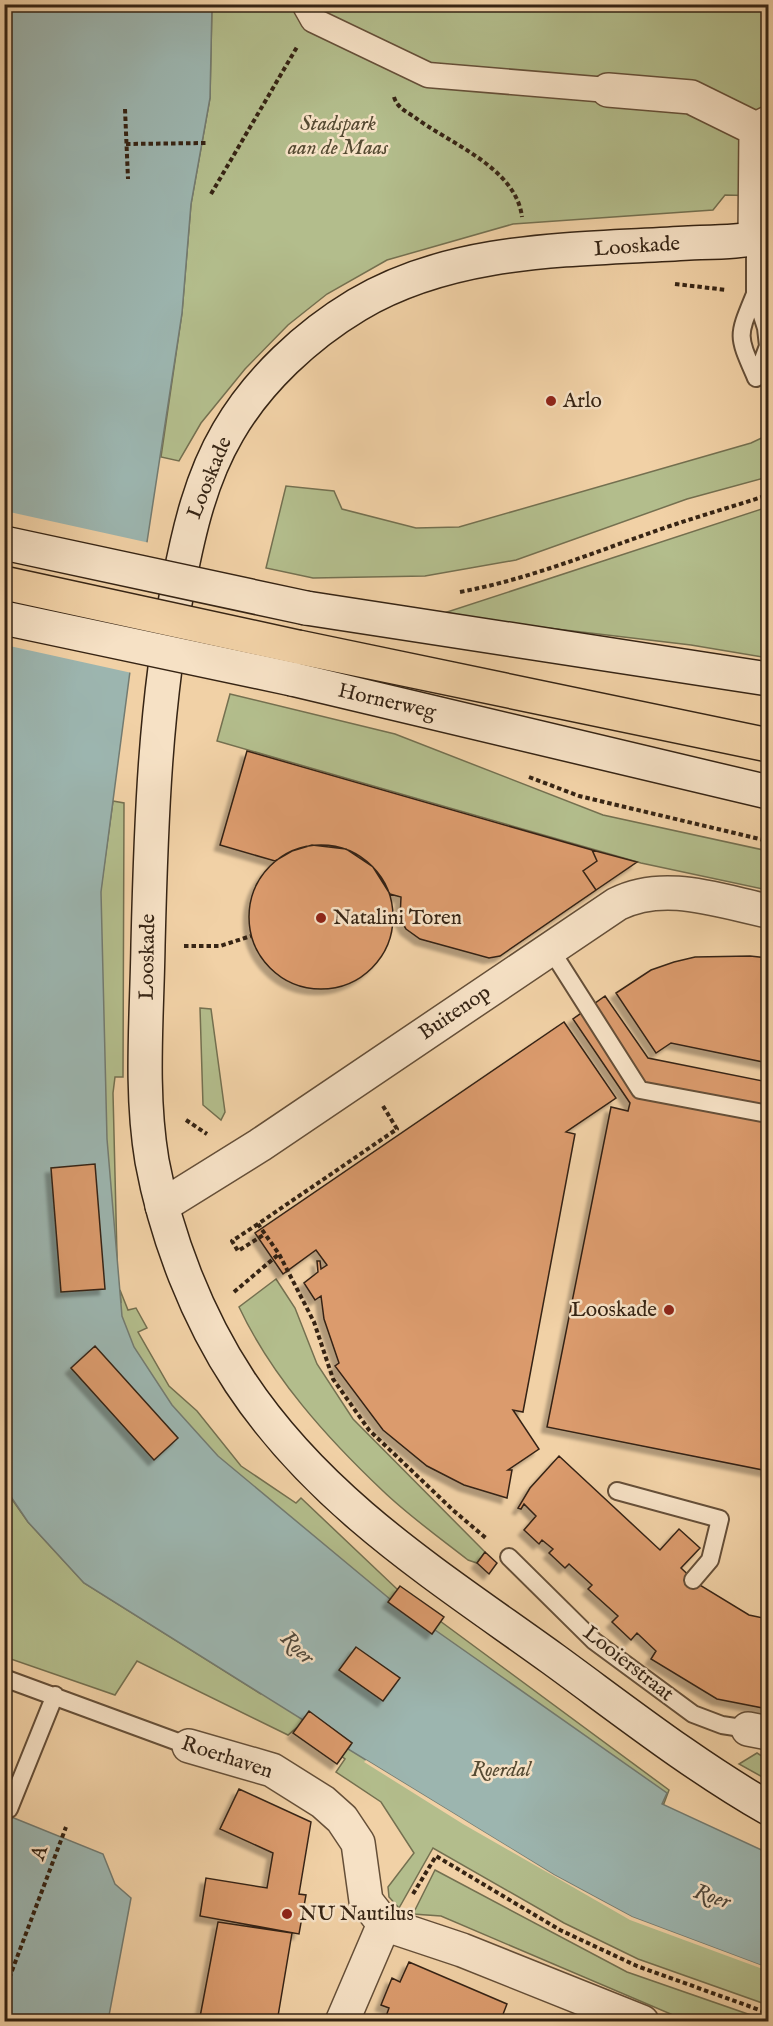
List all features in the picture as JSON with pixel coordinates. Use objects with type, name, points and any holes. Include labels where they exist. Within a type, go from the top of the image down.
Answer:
[{"type":"main road","points":[[608,90],[691,97],[762,126],[764,239]]},
{"type":"main road","name":"Looskade","points":[[764,239],[526,254],[434,270],[385,290],[332,321],[288,358],[247,404],[228,431],[208,473],[191,521],[173,613],[154,771],[145,1102],[152,1156],[162,1206],[203,1315],[237,1378],[276,1433],[322,1484],[421,1566],[689,1757],[768,1808]]},
{"type":"main road","points":[[4,543],[306,608],[768,679]]},
{"type":"main road","name":"Hornerweg","points":[[4,583],[298,647],[759,740]]},
{"type":"main road","name":"Hornerweg","points":[[4,618],[292,679],[768,792]]},
{"type":"main road","name":"Buitenop","points":[[162,1206],[260,1145],[617,904],[635,895],[676,892],[768,911]]},
{"type":"main road","name":"Roerhaven","points":[[189,1746],[272,1770],[323,1802],[342,1819],[358,1844],[366,1901],[384,1924]]},
{"type":"main road","points":[[342,2022],[384,1924],[462,1950],[642,2022]]},
{"type":"street","points":[[308,12],[428,75],[608,90]]},
{"type":"lane","points":[[755,294],[764,239]]},
{"type":"lane","points":[[551,950],[640,1090],[768,1114]]},
{"type":"lane","points":[[617,1491],[720,1519],[710,1560],[693,1580]]},
{"type":"lane","name":"Looierstraat","points":[[509,1557],[594,1641],[693,1714],[722,1725],[758,1731]]},
{"type":"lane","name":"Roerhaven","points":[[4,1678],[56,1695],[189,1746]]},
{"type":"lane","points":[[9,1809],[56,1695]]},
{"type":"path","points":[[211,194],[308,12]]},
{"type":"path","points":[[382,52],[396,104],[431,130],[480,158],[504,178],[521,211],[526,254]]},
{"type":"path","points":[[125,109],[128,179]]},
{"type":"path","points":[[126,144],[208,143]]},
{"type":"path","points":[[560,566],[676,524],[768,495]]},
{"type":"path","points":[[530,777],[579,796],[768,841]]},
{"type":"path","points":[[181,946],[220,945],[251,936]]},
{"type":"path","points":[[265,1234],[238,1251],[232,1241],[398,1129],[363,1076]]},
{"type":"path","points":[[258,1224],[279,1254],[314,1322],[333,1379],[369,1430],[454,1511],[509,1557]]},
{"type":"path","points":[[241,1287],[279,1254]]},
{"type":"path","name":"A","points":[[4,1992],[66,1827]]},
{"type":"path","points":[[384,1924],[402,1911],[436,1856],[570,1934],[637,1966],[768,2013]]},
{"type":"green space","name":"Stadspark aan de Maas","points":[[212,5],[768,5],[768,196],[725,195],[713,210],[513,224],[387,260],[327,294],[288,325],[245,369],[201,423],[179,461],[161,457],[182,313],[191,204],[210,98]]},
{"type":"green space","points":[[768,435],[768,477],[687,499],[516,560],[425,576],[313,578],[266,568],[286,486],[334,491],[342,509],[416,528],[459,527],[751,443]]},
{"type":"green space","points":[[768,507],[768,658],[691,645],[438,615]]},
{"type":"green space","points":[[230,694],[395,734],[603,815],[768,851],[768,890],[641,863],[217,741]]},
{"type":"green space","name":"Roerdal","points":[[113,801],[124,803],[123,1077],[115,1077],[113,1093],[118,1297],[121,1303],[120,1290],[128,1310],[136,1308],[147,1328],[138,1332],[169,1386],[197,1411],[241,1466],[296,1503],[301,1498],[398,1590],[669,1790],[663,1806],[768,1859],[768,2005],[638,1959],[564,1923],[433,1848],[399,1908],[389,1897],[388,1887],[414,1853],[381,1802],[336,1772],[345,1759],[300,1725],[288,1735],[137,1661],[115,1695],[5,1657],[4,1488],[28,1522],[84,1583],[261,1694],[21,1464]]},
{"type":"green space","points":[[200,1008],[211,1009],[225,1112],[221,1120],[203,1105]]},
{"type":"green space","points":[[276,1279],[295,1308],[317,1364],[353,1419],[485,1552],[477,1563],[468,1560],[383,1491],[322,1428],[284,1382],[252,1333],[239,1307]]},
{"type":"green space","points":[[757,1753],[768,1760],[768,1780],[739,1764]]},
{"type":"green space","points":[[435,1870],[627,1972],[768,2021],[687,2021],[441,1916],[413,1914]]},
{"type":"water","name":"Roer","points":[[4,5],[212,5],[210,98],[191,204],[182,313],[147,542],[101,892],[107,1139],[122,1316],[134,1347],[172,1405],[218,1456],[432,1634],[435,1630],[667,1793],[662,1804],[768,1853],[768,1968],[632,1917],[554,1875],[348,1749],[352,1743],[309,1712],[303,1720],[84,1583],[28,1522],[5,1488]]},
{"type":"water","points":[[4,1814],[103,1854],[115,1884],[131,1898],[108,2021],[5,2021]]},
{"type":"pier","points":[[5,511],[150,543],[132,673],[5,645]]},
{"type":"pier","points":[[366,1760],[554,1875],[632,1917],[768,1968],[768,1971],[630,1920],[463,1824],[364,1762]]},
{"type":"building","points":[[247,751],[592,850],[597,861],[583,871],[596,890],[500,956],[489,958],[420,939],[406,929],[400,919],[401,897],[390,894],[373,867],[346,849],[312,845],[292,851],[275,861],[220,845]]},
{"type":"building","name":"Natalini Toren","points":[[321,845],[349,850],[372,866],[388,889],[393,917],[388,945],[372,968],[349,984],[321,989],[293,984],[270,968],[254,945],[249,917],[254,889],[270,866],[293,850]]},
{"type":"building","points":[[592,850],[637,862],[596,890],[583,871],[597,861]]},
{"type":"building","points":[[695,957],[768,958],[768,1063],[671,1043],[656,1053],[616,993],[651,970],[674,962]]},
{"type":"building","name":"Looskade","points":[[605,996],[648,1058],[768,1082],[768,1471],[547,1427],[611,1107],[628,1111],[630,1103],[573,1019]]},
{"type":"building","points":[[564,1022],[616,1098],[566,1132],[575,1134],[523,1412],[513,1410],[539,1449],[508,1470],[512,1470],[507,1498],[464,1485],[427,1466],[383,1430],[335,1366],[339,1363],[324,1319],[321,1296],[315,1300],[304,1283],[318,1272],[317,1261],[320,1261],[321,1269],[327,1265],[316,1250],[283,1274],[255,1233]]},
{"type":"building","points":[[95,1164],[105,1289],[61,1292],[51,1168]]},
{"type":"building","points":[[95,1346],[178,1438],[154,1460],[71,1368]]},
{"type":"building","points":[[559,1456],[660,1550],[679,1529],[700,1548],[681,1568],[698,1584],[749,1615],[768,1619],[768,1709],[717,1699],[651,1659],[656,1651],[637,1633],[631,1640],[612,1622],[618,1616],[588,1589],[592,1585],[569,1564],[565,1568],[549,1553],[553,1549],[542,1540],[539,1544],[524,1530],[536,1516],[524,1504],[521,1509],[518,1508],[530,1488]]},
{"type":"building","points":[[485,1552],[497,1563],[489,1574],[477,1563]]},
{"type":"building","points":[[400,1586],[444,1617],[432,1634],[388,1602]]},
{"type":"building","points":[[356,1647],[400,1678],[383,1701],[339,1670]]},
{"type":"building","points":[[309,1711],[352,1743],[337,1764],[293,1733]]},
{"type":"building","points":[[239,1789],[311,1822],[299,1894],[306,1895],[299,1934],[200,1916],[206,1878],[267,1888],[273,1853],[220,1829]]},
{"type":"building","points":[[218,1922],[292,1933],[277,2022],[227,2022],[200,2017]]},
{"type":"building","points":[[409,1962],[507,2004],[500,2022],[384,2022],[389,2008],[381,2005],[392,1978],[400,1982]]},
{"type":"place","name":"Arlo","points":[[551,401]]},
{"type":"place","name":"Natalini Toren","points":[[321,918]]},
{"type":"place","name":"Looskade","points":[[669,1310]]},
{"type":"place","name":"NU Nautilus","points":[[287,1914]]}]
